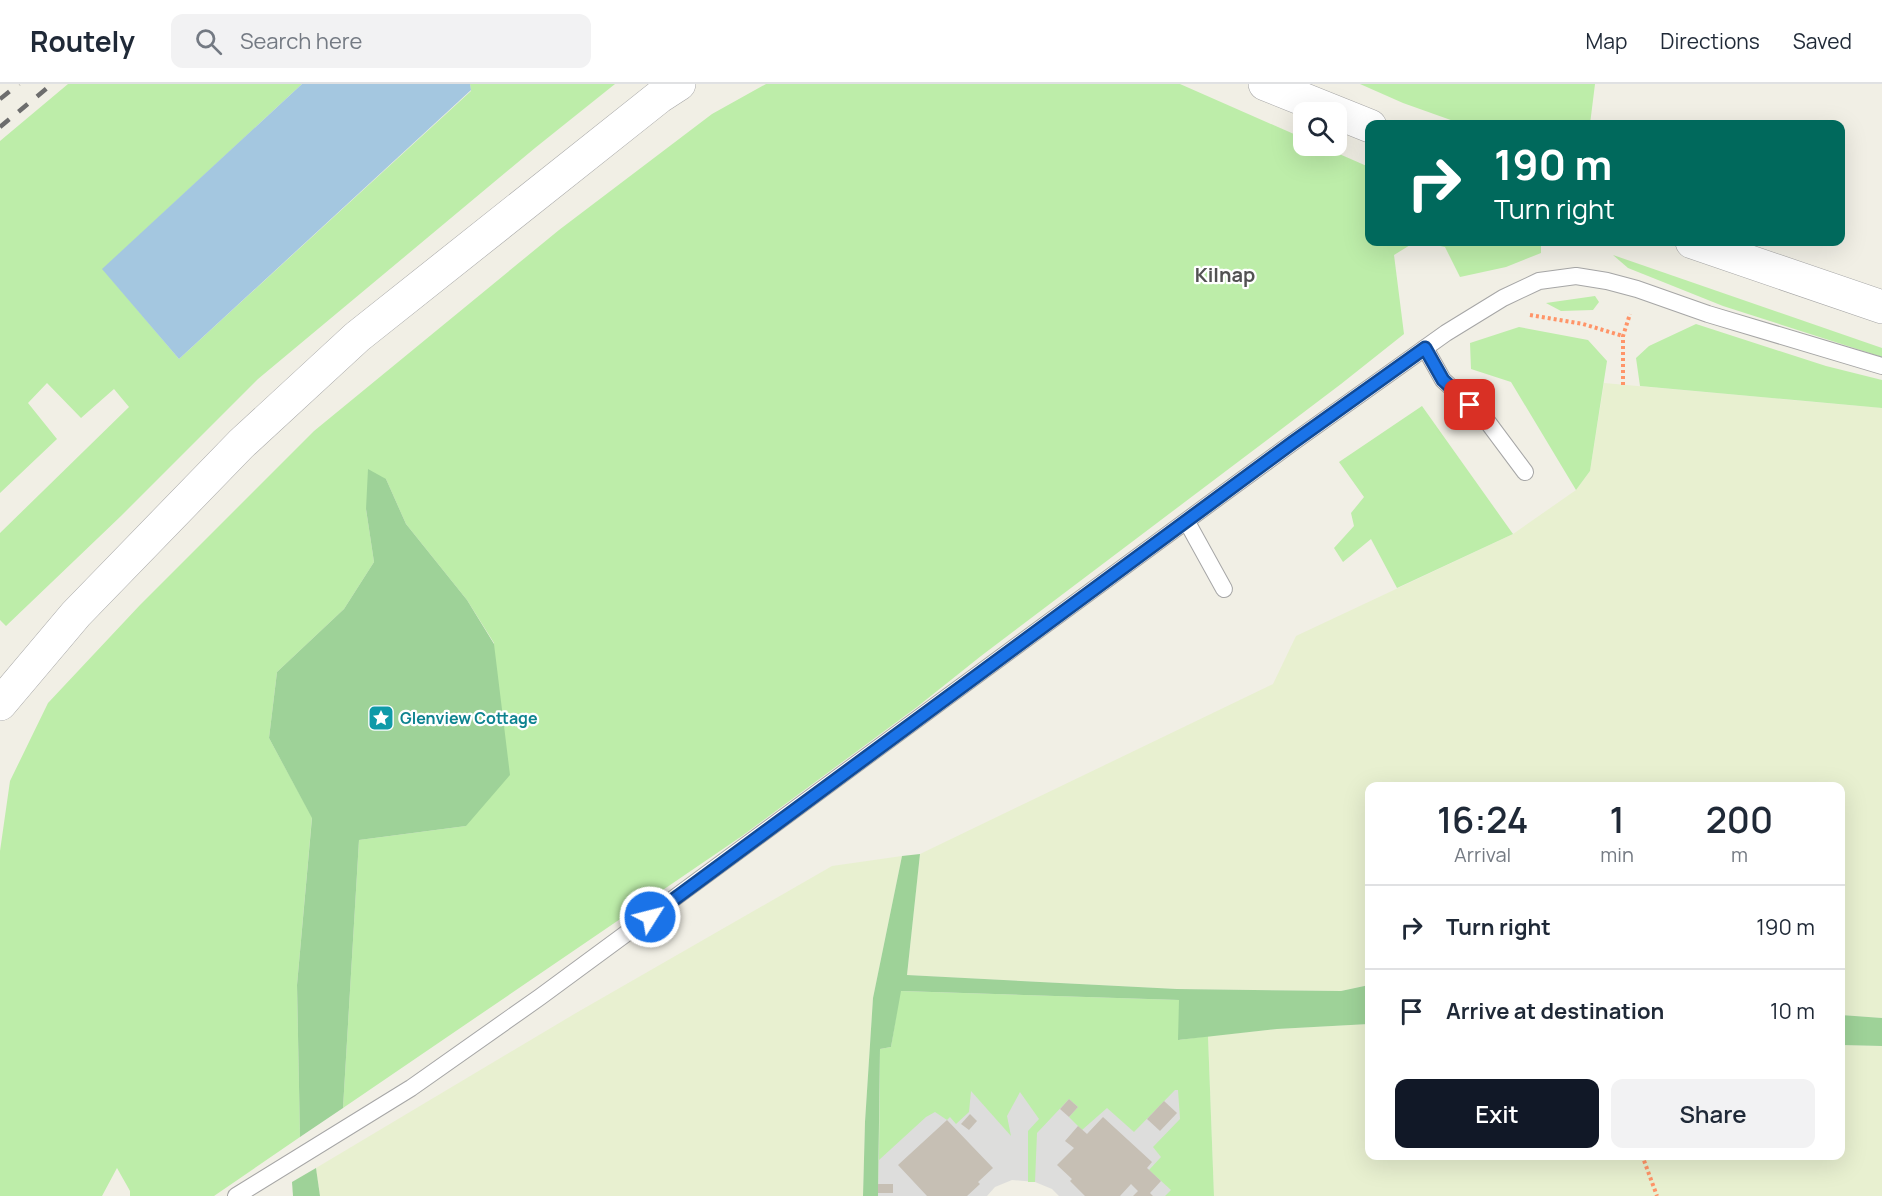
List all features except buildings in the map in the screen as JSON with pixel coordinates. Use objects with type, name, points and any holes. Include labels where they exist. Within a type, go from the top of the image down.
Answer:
[{"type":"street","points":[[0,704],[76,614],[241,444],[357,337],[659,97],[679,84]]},
{"type":"street","points":[[1265,84],[1365,124]]},
{"type":"street","points":[[1704,246],[1882,307]]},
{"type":"lane","points":[[236,1196],[411,1088],[540,998],[1425,348],[1503,298],[1539,281],[1576,276],[1637,289],[1708,314],[1882,366]]},
{"type":"lane","points":[[1425,348],[1443,380],[1484,417],[1525,472]]},
{"type":"lane","points":[[1187,522],[1224,589]]},
{"type":"path","points":[[1623,385],[1623,336],[1637,289]]},
{"type":"path","points":[[1503,298],[1529,315],[1582,324],[1623,336]]},
{"type":"path","points":[[1644,1160],[1657,1196]]},
{"type":"shaded area","points":[[1179,1000],[1184,1196],[1059,1196],[1052,1189],[1035,1182],[1012,1180],[995,1187],[987,1196],[878,1196],[880,1092]]},
{"type":"green space","points":[[68,84],[302,84],[103,269],[179,359],[471,91],[470,84],[615,84],[258,379],[121,516],[6,626],[0,620],[0,533],[129,407],[114,389],[81,418],[47,383],[28,403],[57,439],[0,493],[0,141]]},
{"type":"green space","points":[[766,84],[1180,84],[1293,134],[1293,156],[1344,156],[1365,165],[1365,246],[1409,246],[1394,255],[1404,334],[917,707],[742,836],[343,1108],[359,840],[466,826],[494,643],[467,600],[406,524],[386,479],[366,509],[374,562],[344,609],[277,672],[269,738],[312,817],[297,985],[300,1137],[214,1196],[130,1196],[130,1191],[117,1168],[102,1196],[0,1196],[0,851],[10,781],[48,703],[140,605],[314,431],[559,230],[712,114]]},
{"type":"green space","points":[[1360,84],[1595,84],[1590,120],[1451,120],[1403,103]]},
{"type":"green space","points":[[1440,246],[1541,246],[1541,253],[1506,267],[1460,277],[1445,247]]},
{"type":"green space","points":[[1613,255],[1882,348],[1882,357],[1723,306],[1628,268]]},
{"type":"green space","points":[[1595,296],[1599,302],[1593,310],[1561,311],[1546,303]]},
{"type":"green space","points":[[1696,324],[1826,366],[1882,380],[1882,408],[1640,386],[1636,358],[1649,346]]},
{"type":"green space","points":[[1519,327],[1588,340],[1607,361],[1590,471],[1576,490],[1511,382],[1471,369],[1470,343]]},
{"type":"green space","points":[[1604,383],[1882,408],[1882,1018],[1845,1015],[1845,782],[1365,782],[1365,986],[1341,991],[1177,989],[907,975],[920,854],[1273,684],[1296,636],[1513,534],[1576,490],[1590,471]]},
{"type":"green space","points":[[1422,406],[1513,534],[1397,588],[1371,539],[1343,562],[1334,548],[1354,526],[1351,513],[1364,497],[1339,462]]},
{"type":"green space","points":[[368,469],[386,479],[406,524],[467,600],[494,644],[510,775],[466,826],[359,840],[343,1108],[300,1137],[297,985],[312,818],[269,738],[277,672],[344,609],[374,562],[366,509]]},
{"type":"green space","points":[[920,854],[907,975],[1177,989],[1341,991],[1365,986],[1365,1024],[1277,1029],[1178,1040],[1179,1000],[901,991],[891,1047],[880,1049],[878,1196],[863,1196],[873,998],[902,856]]},
{"type":"green space","points":[[902,856],[873,998],[863,1196],[320,1196],[316,1168],[576,1013],[832,866]]},
{"type":"green space","points":[[900,991],[1179,1000],[1179,1040],[1208,1036],[1214,1196],[1165,1196],[1171,1190],[1149,1170],[1161,1157],[1153,1147],[1180,1119],[1178,1090],[1175,1090],[1134,1132],[1107,1108],[1082,1130],[1069,1117],[1078,1107],[1069,1099],[1037,1133],[1035,1182],[1028,1182],[1028,1131],[1039,1119],[1020,1092],[1007,1116],[1011,1136],[971,1091],[969,1112],[956,1124],[950,1117],[947,1120],[935,1112],[926,1117],[879,1160],[880,1049],[891,1047]]},
{"type":"green space","points":[[1845,1015],[1882,1018],[1882,1046],[1845,1045]]},
{"type":"green space","points":[[1365,1024],[1365,1160],[1845,1160],[1845,1045],[1882,1046],[1882,1196],[1214,1196],[1208,1036],[1277,1029]]},
{"type":"green space","points":[[316,1168],[320,1196],[293,1196],[292,1182]]},
{"type":"water","points":[[302,84],[470,84],[471,90],[179,359],[102,269]]},
{"type":"railway","points":[[0,99],[19,84]]},
{"type":"railway","points":[[0,127],[52,84]]},
{"type":"place","name":"Glenview Cottage","points":[[381,718]]},
{"type":"district","name":"Kilnap","points":[[1225,275]]},
{"type":"route","points":[[650,917],[1292,443],[1425,348],[1443,380],[1470,405]]}]
